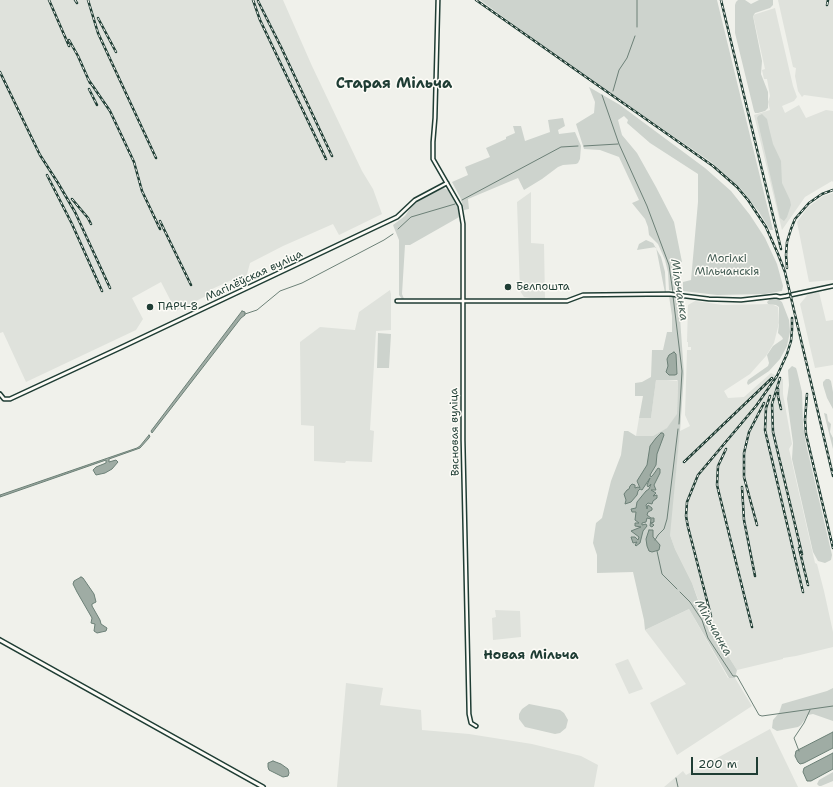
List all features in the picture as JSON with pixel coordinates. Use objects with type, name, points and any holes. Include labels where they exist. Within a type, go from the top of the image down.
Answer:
[{"type":"main road","points":[[0,640],[263,787]]},
{"type":"street","name":"Вясновая вуліца","points":[[438,0],[433,159],[457,201],[462,214],[463,440],[469,714],[471,724],[476,726]]},
{"type":"street","name":"Магілёўская вуліца","points":[[0,394],[4,399],[10,399],[208,307],[397,217],[415,200],[447,183]]},
{"type":"street","points":[[397,302],[567,301],[583,295],[669,294],[741,300],[776,296],[780,297],[833,286]]},
{"type":"shaded area","points":[[0,0],[283,0],[312,66],[362,171],[373,189],[382,214],[339,235],[333,224],[283,246],[250,263],[246,278],[237,283],[234,279],[212,289],[214,292],[176,311],[161,282],[132,298],[143,319],[136,330],[26,382],[3,332],[0,333]]},
{"type":"shaded area","points":[[778,0],[833,0],[833,99],[804,95],[802,97],[798,91],[795,76],[796,68],[793,67]]},
{"type":"shaded area","points":[[775,8],[793,86],[797,97],[794,101],[782,106],[785,113],[799,105],[806,118],[826,110],[833,111],[833,182],[832,181],[805,197],[782,230],[754,115],[770,110],[768,102],[770,96],[767,79],[764,79],[762,70],[765,69],[753,15]]},
{"type":"shaded area","points":[[531,192],[531,243],[544,244],[545,300],[524,297],[520,291],[517,202]]},
{"type":"shaded area","points":[[833,193],[833,280],[809,282],[797,222],[808,207],[823,196]]},
{"type":"shaded area","points":[[390,290],[391,330],[376,331],[370,430],[374,431],[372,462],[346,461],[345,463],[314,461],[314,426],[301,425],[300,342],[320,327],[355,330],[359,312]]},
{"type":"shaded area","points":[[819,292],[826,321],[833,320],[833,365],[815,368],[800,304],[809,293]]},
{"type":"shaded area","points":[[695,301],[723,305],[771,304],[778,307],[779,323],[774,343],[766,356],[750,374],[724,391],[728,398],[744,397],[771,373],[783,379],[783,394],[792,444],[789,449],[815,563],[817,564],[824,591],[833,632],[833,647],[737,670],[718,640],[710,631],[692,583],[675,549],[670,535],[670,525],[680,431],[690,426],[685,415],[687,350],[691,350],[691,347],[688,347],[687,342],[688,305]]},
{"type":"shaded area","points":[[242,311],[245,312],[245,315],[241,318],[152,433],[151,431]]},
{"type":"shaded area","points":[[674,352],[676,354],[677,374],[669,375],[666,372],[668,366],[667,359],[669,355]]},
{"type":"shaded area","points":[[656,379],[678,381],[677,415],[668,428],[653,436],[636,436],[639,418],[651,418]]},
{"type":"shaded area","points":[[661,433],[664,435],[657,454],[656,465],[650,475],[651,477],[658,468],[660,469],[660,473],[654,485],[656,490],[651,490],[656,493],[653,496],[657,495],[657,498],[652,504],[648,503],[646,505],[647,509],[648,505],[652,508],[647,515],[654,518],[654,522],[651,523],[654,525],[652,527],[650,526],[651,519],[647,518],[646,522],[642,523],[642,525],[646,524],[647,526],[643,531],[640,543],[636,546],[635,545],[637,542],[633,543],[631,537],[635,537],[638,540],[639,537],[631,531],[641,527],[635,526],[635,523],[639,523],[635,520],[636,512],[632,512],[631,509],[636,508],[637,502],[649,489],[651,484],[648,487],[647,485],[650,478],[642,490],[640,489],[638,491],[637,495],[631,502],[625,504],[626,500],[624,494],[632,484],[635,485],[635,488],[640,488],[637,481],[647,465],[650,446]]},
{"type":"shaded area","points":[[149,435],[149,438],[140,448],[109,459],[109,462],[116,460],[118,462],[112,469],[105,473],[96,475],[93,470],[96,467],[106,463],[106,460],[0,497],[0,495],[137,448]]},
{"type":"shaded area","points":[[649,530],[653,530],[653,537],[660,545],[659,550],[652,552],[649,551],[646,539]]},
{"type":"shaded area","points":[[81,577],[94,594],[96,602],[92,604],[92,606],[101,624],[107,628],[106,631],[97,633],[94,631],[95,624],[91,623],[92,618],[73,584],[74,581]]},
{"type":"shaded area","points":[[689,609],[728,678],[735,678],[752,706],[677,755],[650,703],[686,684],[645,630]]},
{"type":"shaded area","points":[[495,610],[520,611],[521,637],[493,640],[492,618],[496,617]]},
{"type":"shaded area","points":[[628,659],[643,689],[629,694],[615,664]]},
{"type":"shaded area","points":[[346,683],[383,688],[380,705],[421,710],[422,730],[469,734],[532,744],[581,756],[598,765],[594,787],[337,787]]},
{"type":"shaded area","points":[[770,729],[798,787],[664,787],[683,771],[686,775]]},
{"type":"shaded area","points":[[833,732],[833,748],[804,763],[800,764],[798,762],[795,756],[796,751]]},
{"type":"shaded area","points":[[833,753],[833,769],[811,781],[807,781],[803,772],[804,768]]},
{"type":"shaded area","points":[[273,761],[288,769],[288,776],[283,777],[269,770],[268,763]]},
{"type":"green space","points":[[480,0],[717,0],[773,230],[770,230],[759,212],[741,189],[711,162],[562,60]]},
{"type":"green space","points":[[738,0],[745,0],[751,4],[759,0],[773,0],[773,5],[770,8],[755,13],[753,16],[762,61],[761,74],[768,92],[768,108],[765,111],[758,113],[755,113],[754,111],[735,33],[735,5]]},
{"type":"green space","name":"Могілкі Мільчанскія","points":[[589,87],[620,105],[705,168],[731,191],[750,215],[765,238],[777,264],[783,286],[782,291],[765,294],[717,295],[683,291],[683,282],[691,280],[698,202],[698,174],[650,143],[627,123],[628,120],[624,116],[618,120],[622,135],[637,153],[674,222],[682,262],[674,268],[675,290],[669,290],[668,272],[665,260],[658,244],[649,235],[645,219],[632,203],[639,200],[619,157],[600,150],[584,149],[576,124],[594,113],[595,102]]},
{"type":"green space","points":[[762,114],[767,119],[773,144],[781,161],[782,183],[790,200],[791,205],[784,221],[780,218],[757,118]]},
{"type":"green space","points":[[563,118],[565,126],[558,130],[559,134],[575,132],[581,146],[580,159],[578,163],[558,167],[524,190],[518,178],[468,199],[469,209],[464,210],[461,199],[452,182],[468,175],[465,167],[490,157],[486,148],[515,133],[513,126],[521,126],[525,141],[550,132],[548,120]]},
{"type":"green space","points":[[443,188],[448,190],[461,216],[410,245],[405,245],[402,294],[404,299],[402,299],[399,295],[399,240],[393,225],[405,216],[411,207],[418,201]]},
{"type":"green space","points":[[646,240],[653,243],[655,247],[637,250],[639,244]]},
{"type":"green space","points":[[656,249],[661,257],[665,272],[665,293]]},
{"type":"green space","points":[[669,296],[678,296],[681,301],[680,318],[684,374],[670,535],[675,549],[692,583],[709,631],[718,640],[737,670],[735,678],[729,678],[689,609],[645,630],[633,572],[597,573],[597,555],[593,543],[596,523],[602,518],[611,481],[621,455],[624,431],[628,431],[636,436],[653,436],[667,428],[677,414],[677,380],[656,380],[651,418],[639,418],[643,396],[635,396],[635,383],[642,382],[651,377],[652,350],[663,350],[667,332],[672,332],[672,316]]},
{"type":"green space","points":[[774,298],[782,302],[789,320],[790,332],[787,346],[780,359],[769,371],[748,385],[748,380],[768,366],[769,363],[767,355],[773,346],[783,339],[778,333],[779,307],[768,304],[767,302]]},
{"type":"green space","points":[[378,333],[391,334],[389,368],[377,368]]},
{"type":"green space","points":[[792,366],[796,368],[802,392],[803,425],[806,444],[832,555],[831,560],[825,563],[818,561],[813,552],[792,459],[793,443],[787,399],[789,385],[788,370]]},
{"type":"green space","points":[[826,379],[831,381],[833,392],[833,409],[827,398],[823,385],[823,382]]},
{"type":"green space","points":[[824,413],[827,414],[828,421],[831,424],[830,432],[833,438],[833,449]]},
{"type":"green space","points":[[833,688],[833,721],[813,714],[808,715],[798,727],[777,731],[772,728],[773,720],[779,713],[782,704]]},
{"type":"green space","points":[[529,704],[560,710],[564,713],[568,720],[566,728],[560,733],[555,734],[525,727],[519,719],[519,714],[522,709]]},
{"type":"green space","points":[[833,772],[833,781],[821,786],[817,784],[819,780]]},
{"type":"waterway","points":[[637,0],[637,27]]},
{"type":"waterway","points":[[613,91],[619,70],[627,58],[635,36]]},
{"type":"waterway","name":"Мільчанка","points":[[602,95],[619,144],[647,206],[669,265],[673,293]]},
{"type":"waterway","points":[[584,146],[618,144]]},
{"type":"waterway","points":[[462,200],[561,147],[578,146]]},
{"type":"waterway","points":[[398,229],[411,217],[455,204]]},
{"type":"waterway","points":[[245,314],[257,310],[280,291],[302,283],[393,234]]},
{"type":"waterway","name":"Мільчанка","points":[[673,296],[682,371],[679,424]]},
{"type":"waterway","name":"Мільчанка","points":[[655,540],[664,529],[667,519],[678,429]]},
{"type":"waterway","name":"Мільчанка","points":[[657,551],[662,574],[677,589]]},
{"type":"waterway","name":"Мільчанка","points":[[680,592],[690,602],[702,620],[708,638],[733,676],[737,676],[759,715],[762,716],[833,706]]},
{"type":"waterway","points":[[799,751],[794,738],[804,723],[810,710]]},
{"type":"waterway","points":[[676,778],[678,787]]},
{"type":"railway","points":[[49,0],[69,46]]},
{"type":"railway","points":[[88,0],[98,33],[156,158]]},
{"type":"railway","points":[[253,0],[260,20],[326,159]]},
{"type":"railway","points":[[476,0],[713,166],[737,187],[748,200],[766,227],[785,272],[833,476]]},
{"type":"railway","points":[[721,0],[781,249]]},
{"type":"railway","points":[[827,5],[828,0]]},
{"type":"railway","points":[[258,1],[332,156]]},
{"type":"railway","points":[[98,18],[116,52]]},
{"type":"railway","points":[[69,40],[90,83]]},
{"type":"railway","points":[[0,72],[40,155],[75,212],[110,288]]},
{"type":"railway","points":[[88,79],[110,111],[134,162],[142,191],[160,229]]},
{"type":"railway","points":[[89,89],[97,105]]},
{"type":"railway","points":[[47,175],[72,224],[102,291]]},
{"type":"railway","points":[[787,268],[787,242],[795,219],[809,203],[822,194],[833,190]]},
{"type":"railway","points":[[72,199],[88,218],[91,224]]},
{"type":"railway","points":[[160,221],[191,285]]},
{"type":"railway","points":[[711,616],[688,527],[686,516],[687,502],[698,475],[756,406],[777,376],[791,341],[792,318]]},
{"type":"railway","points":[[684,462],[772,378]]},
{"type":"railway","points":[[780,378],[772,404],[773,432],[802,554]]},
{"type":"railway","points":[[778,389],[781,409]]},
{"type":"railway","points":[[807,394],[805,420],[806,434],[833,548]]},
{"type":"railway","points":[[770,396],[766,408],[765,430],[803,592]]},
{"type":"railway","points":[[757,525],[744,477],[744,453],[749,432],[764,403]]},
{"type":"railway","points":[[726,449],[718,466],[717,485],[752,627]]},
{"type":"railway","points":[[742,487],[744,520],[755,576]]},
{"type":"railway","points":[[799,548],[808,585]]},
{"type":"place","name":"Белпошта","points":[[508,287]]},
{"type":"place","name":"ПАРЧ-8","points":[[150,307]]},
{"type":"district","name":"Старая Мільча","points":[[394,84]]},
{"type":"district","name":"Новая Мільча","points":[[531,656]]}]
